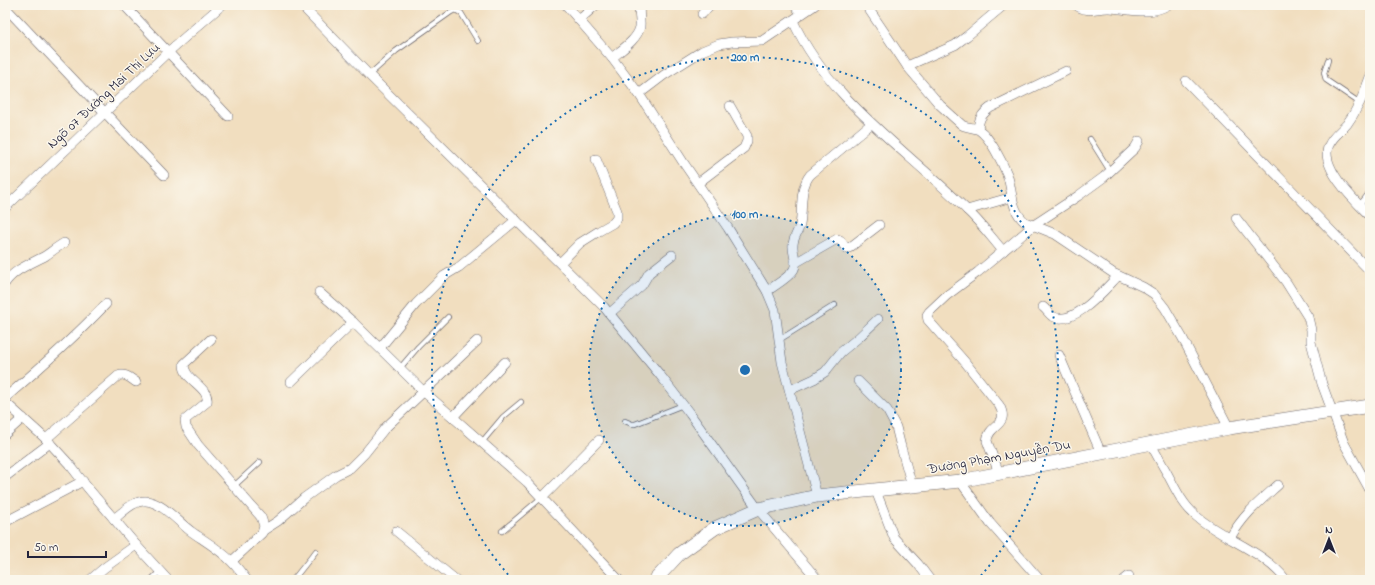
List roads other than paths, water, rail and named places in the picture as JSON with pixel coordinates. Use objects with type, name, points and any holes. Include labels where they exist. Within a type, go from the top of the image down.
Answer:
[{"type":"main road","name":"Đường Phạm Nguyễn Du","points":[[655,580],[679,554],[715,528],[758,509],[817,496],[960,481],[1229,428],[1370,406]]},
{"type":"street","points":[[124,5],[228,116]]},
{"type":"street","name":"Ngõ 07 Đường Mai Thị Lựu","points":[[5,208],[168,52],[222,5]]},
{"type":"street","points":[[301,5],[369,75],[610,313],[683,405],[758,509],[818,580]]},
{"type":"street","points":[[566,5],[612,58],[640,94],[672,145],[728,228],[767,291],[775,310],[782,362],[817,496]]},
{"type":"street","points":[[579,20],[596,5]]},
{"type":"street","points":[[612,58],[637,34],[640,26],[638,12],[640,5]]},
{"type":"street","points":[[702,14],[710,5]]},
{"type":"street","points":[[794,5],[802,13]]},
{"type":"street","points":[[640,94],[664,75],[702,52],[719,44],[762,41],[815,5]]},
{"type":"street","points":[[866,5],[907,66],[956,121],[965,127],[978,129],[988,137],[1007,173],[1016,212],[1025,222],[1055,234],[1118,276],[1144,287],[1160,300],[1182,337],[1229,428]]},
{"type":"street","points":[[907,66],[955,45],[1004,5]]},
{"type":"street","points":[[1076,5],[1085,9],[1093,10],[1107,8],[1130,11],[1158,10],[1168,5]]},
{"type":"street","points":[[5,7],[164,175]]},
{"type":"street","points":[[793,21],[801,40],[813,58],[834,84],[871,124],[967,210],[1003,251]]},
{"type":"street","points":[[978,129],[979,119],[982,114],[990,108],[1066,71]]},
{"type":"street","points":[[1370,77],[1360,103],[1346,125],[1334,137],[1328,146],[1327,154],[1331,169],[1349,196],[1370,216]]},
{"type":"street","points":[[1186,81],[1370,272]]},
{"type":"street","points":[[698,183],[744,148],[747,141],[747,136],[730,106]]},
{"type":"street","points":[[767,291],[790,274],[794,269],[795,263],[792,244],[798,232],[800,223],[805,181],[810,175],[871,124]]},
{"type":"street","points":[[999,473],[987,441],[987,436],[1004,416],[1003,411],[965,362],[928,320],[927,318],[929,312],[946,296],[1034,226],[1078,196],[1110,171],[1135,148],[1139,141]]},
{"type":"street","points":[[560,262],[580,243],[599,230],[613,223],[617,218],[596,159]]},
{"type":"street","points":[[967,210],[1012,197]]},
{"type":"street","points":[[1236,218],[1286,282],[1308,317],[1315,359],[1322,384],[1344,443],[1369,488]]},
{"type":"street","points":[[380,348],[416,304],[436,283],[516,220]]},
{"type":"street","points":[[795,263],[837,239],[840,240],[846,248],[849,248],[879,225]]},
{"type":"street","points":[[5,283],[10,276],[24,266],[46,255],[64,243]]},
{"type":"street","points":[[610,313],[642,285],[649,273],[672,255]]},
{"type":"street","points":[[1043,306],[1052,316],[1062,318],[1071,316],[1087,307],[1118,276]]},
{"type":"street","points":[[319,292],[353,322],[423,391],[527,482],[619,580]]},
{"type":"street","points":[[106,304],[5,402],[48,441],[70,465],[136,545],[168,580]]},
{"type":"street","points":[[790,390],[824,372],[841,352],[878,319]]},
{"type":"street","points":[[292,382],[353,322]]},
{"type":"street","points":[[211,339],[184,364],[184,369],[188,376],[206,394],[208,399],[207,402],[185,420],[186,427],[198,445],[261,517],[264,522],[264,530]]},
{"type":"street","points":[[232,561],[262,534],[264,530],[278,521],[304,498],[336,475],[350,468],[385,428],[476,341]]},
{"type":"street","points":[[1059,355],[1101,454]]},
{"type":"street","points":[[453,417],[505,362]]},
{"type":"street","points":[[5,477],[48,441],[118,376],[122,374],[126,375],[136,382]]},
{"type":"street","points":[[858,381],[887,410],[896,427],[900,447],[912,486]]},
{"type":"street","points":[[5,434],[23,418]]},
{"type":"street","points":[[542,498],[599,440]]},
{"type":"street","points":[[1150,444],[1180,497],[1188,508],[1205,523],[1250,550],[1271,565],[1286,580]]},
{"type":"street","points":[[5,522],[83,481]]},
{"type":"street","points":[[960,481],[990,523],[1040,580]]},
{"type":"street","points":[[1230,538],[1247,512],[1278,485]]},
{"type":"street","points":[[876,491],[894,538],[918,564],[930,580]]},
{"type":"street","points":[[114,519],[133,504],[140,501],[153,502],[162,507],[191,531],[211,544],[232,561],[247,580]]},
{"type":"street","points":[[396,531],[456,580]]},
{"type":"street","points":[[90,580],[136,545]]},
{"type":"lane","points":[[369,75],[396,51],[455,10],[461,12],[478,41]]},
{"type":"lane","points":[[1328,60],[1324,74],[1326,80],[1360,103]]},
{"type":"lane","points":[[1090,139],[1110,171]]},
{"type":"lane","points":[[1359,206],[1370,192]]},
{"type":"lane","points":[[779,340],[835,305]]},
{"type":"lane","points":[[400,368],[418,347],[448,317]]},
{"type":"lane","points":[[482,442],[503,417],[521,402]]},
{"type":"lane","points":[[625,421],[635,424],[683,405]]},
{"type":"lane","points":[[234,486],[260,462]]},
{"type":"lane","points":[[502,531],[542,498]]},
{"type":"lane","points":[[293,580],[316,551]]},
{"type":"lane","points":[[151,580],[160,571]]}]
